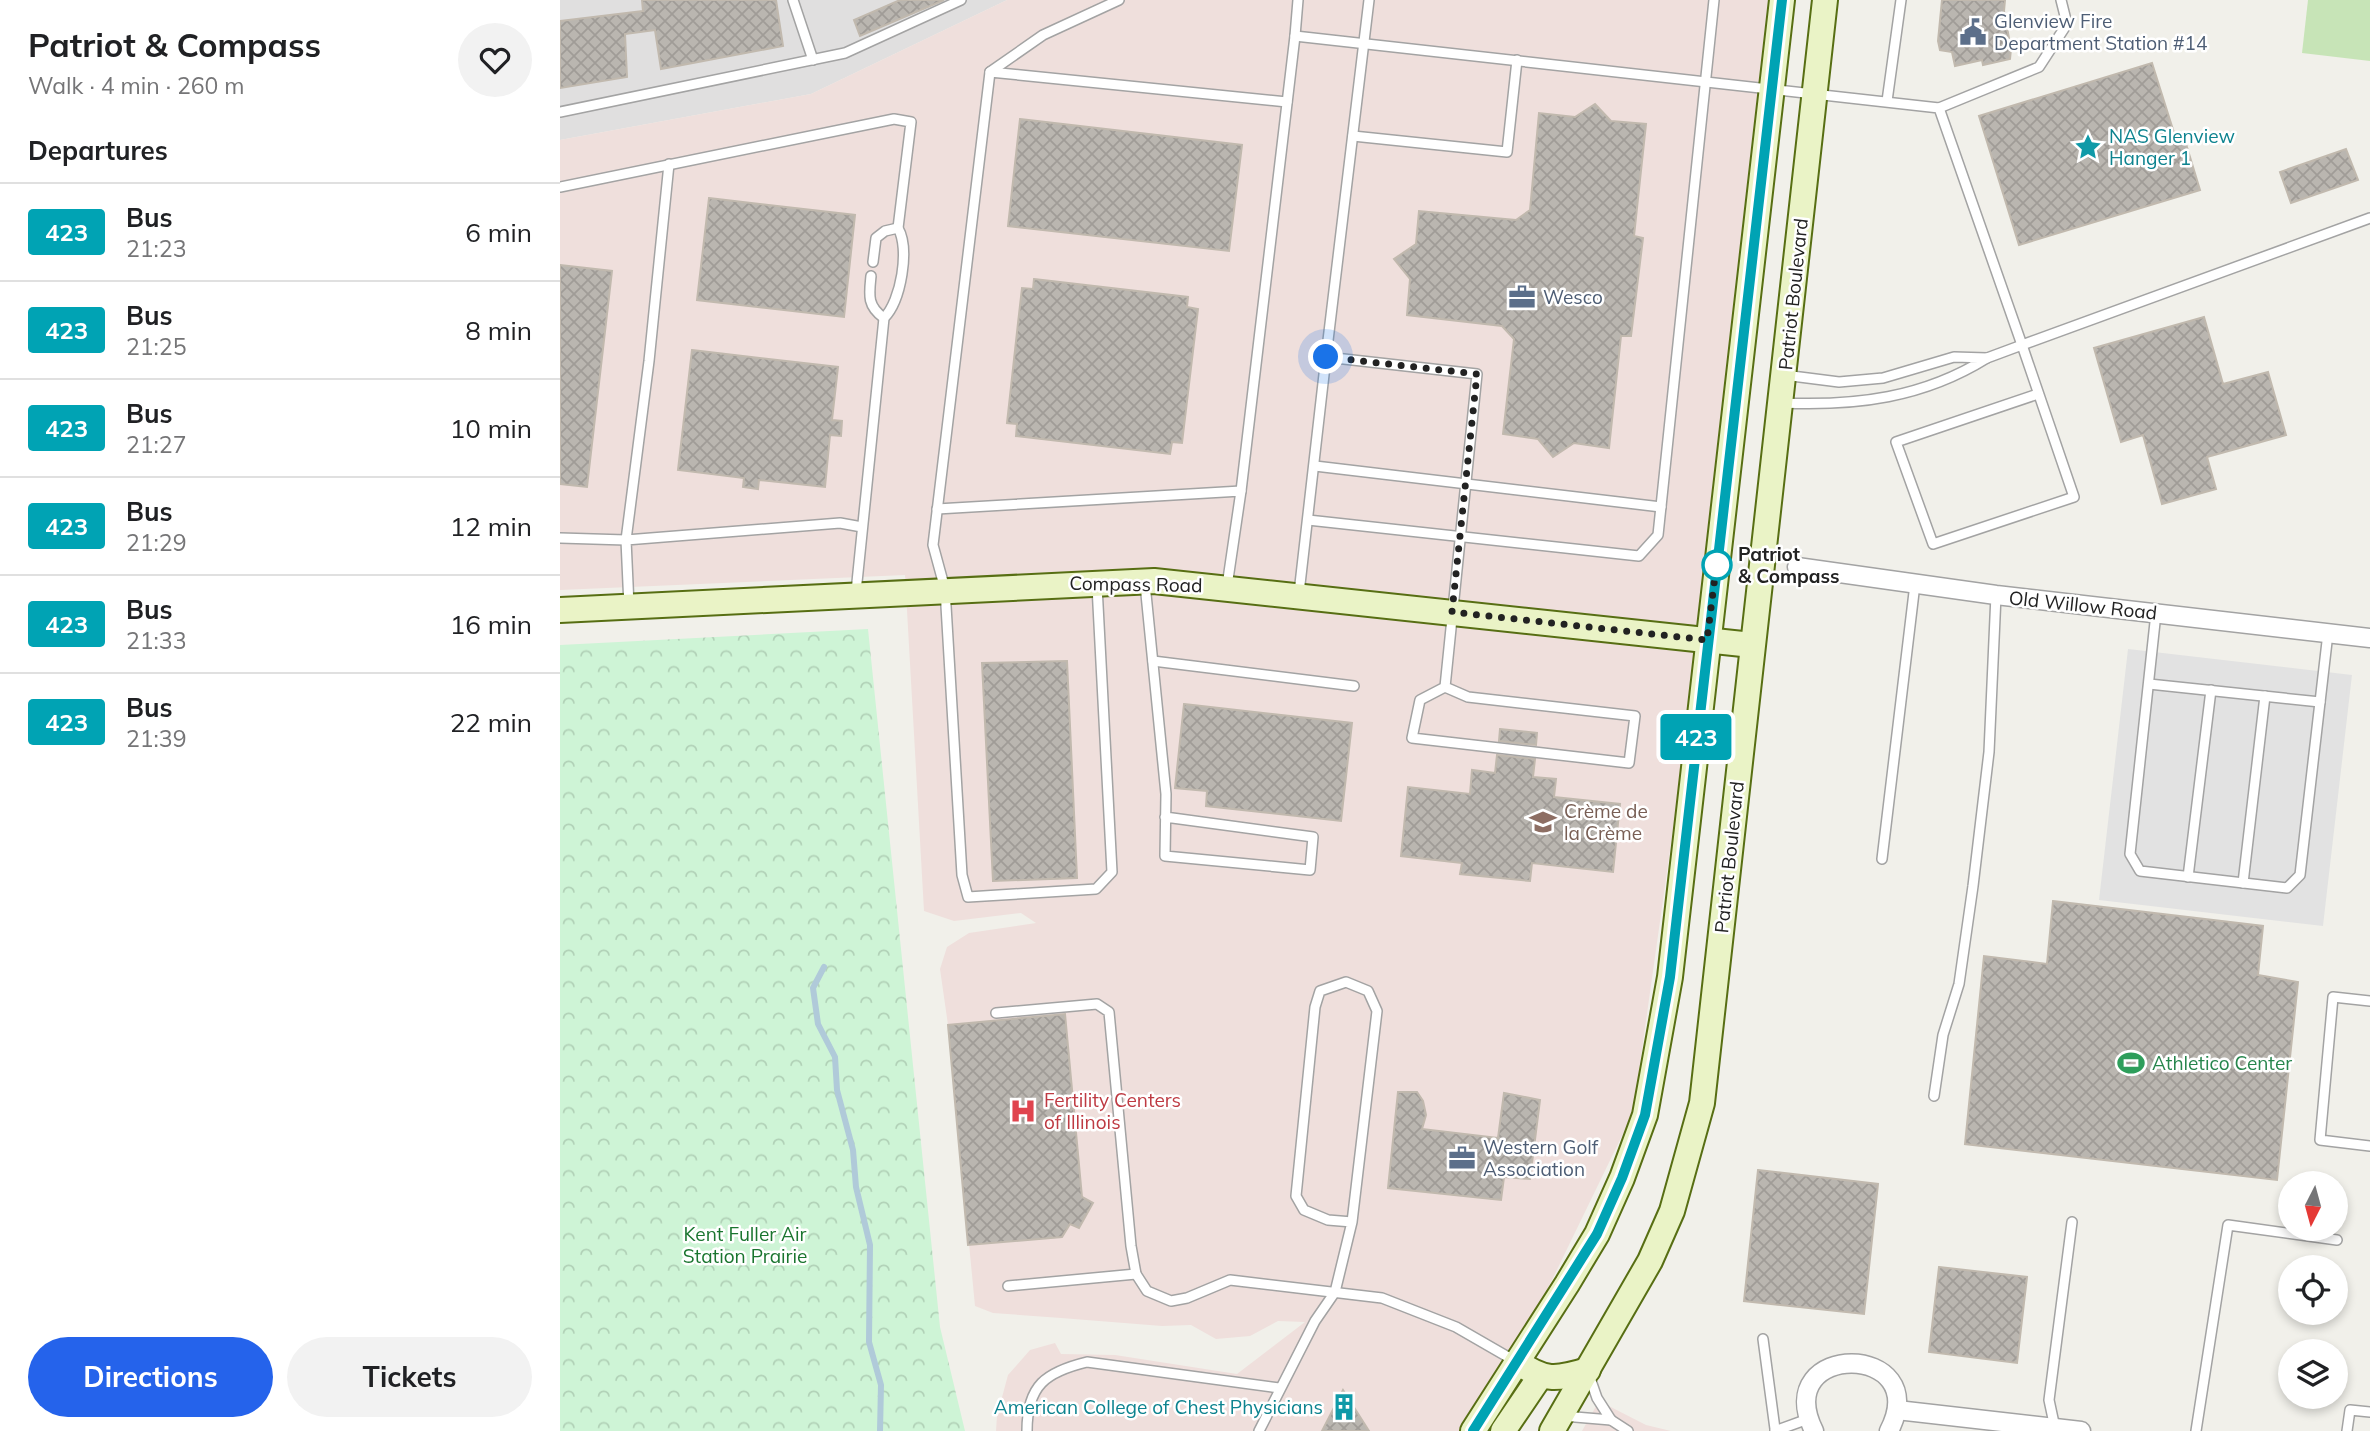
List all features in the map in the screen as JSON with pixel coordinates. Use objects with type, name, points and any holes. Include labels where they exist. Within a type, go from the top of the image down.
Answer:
[{"type":"main road","points":[[1473,1431],[1597,1234],[1622,1178],[1645,1115],[1670,977],[1782,0]]},
{"type":"main road","name":"Patriot Boulevard","points":[[1557,1423],[1625,1309],[1656,1249],[1672,1211],[1699,1116],[1715,998],[1825,0]]},
{"type":"main road","name":"Compass Road","points":[[560,610],[1145,580],[1752,645]]},
{"type":"main road","points":[[1517,1362],[1539,1378],[1565,1377],[1588,1370]]},
{"type":"main road","points":[[1503,1431],[1539,1378]]},
{"type":"street","name":"Old Willow Road","points":[[1797,567],[1996,595],[2370,638]]},
{"type":"street","points":[[1811,1425],[1807,1397],[1816,1378],[1840,1362],[1861,1362],[1881,1371],[1896,1395],[1897,1410],[1890,1431]]},
{"type":"street","points":[[1897,1410],[2081,1431]]},
{"type":"lane","points":[[793,0],[813,60]]},
{"type":"lane","points":[[560,112],[845,52],[961,0]]},
{"type":"lane","points":[[1097,581],[1112,872],[1096,889],[968,897],[962,875],[945,589],[933,545],[990,72],[1043,35],[1119,0]]},
{"type":"lane","points":[[1227,587],[1241,491],[1298,0]]},
{"type":"lane","points":[[1299,595],[1369,0]]},
{"type":"lane","points":[[1308,520],[1639,556],[1658,535],[1714,0]]},
{"type":"lane","points":[[1887,101],[1902,0]]},
{"type":"lane","points":[[1295,36],[1939,108],[2039,67],[2067,24],[2061,0]]},
{"type":"lane","points":[[1353,136],[1507,152],[1517,60]]},
{"type":"lane","points":[[990,72],[1287,102]]},
{"type":"lane","points":[[1939,108],[2074,497],[1933,544],[1896,442],[2038,394]]},
{"type":"lane","points":[[560,187],[894,119],[911,122],[898,228],[904,240],[898,296],[894,309],[884,318],[856,594]]},
{"type":"lane","points":[[629,606],[626,540],[649,361],[669,164]]},
{"type":"lane","points":[[1781,403],[1838,405],[1887,399],[1960,375],[1987,358],[2370,218]]},
{"type":"lane","points":[[873,262],[876,238],[885,231],[898,228]]},
{"type":"lane","points":[[871,276],[868,299],[874,311],[884,318]]},
{"type":"lane","points":[[1326,357],[1477,374],[1446,687]]},
{"type":"lane","points":[[1784,375],[1839,382],[1883,378],[1954,357],[1987,358]]},
{"type":"lane","points":[[1315,466],[1661,508]]},
{"type":"lane","points":[[937,509],[1241,491]]},
{"type":"lane","points":[[560,538],[626,540],[840,523],[862,527]]},
{"type":"lane","points":[[1145,580],[1166,817],[1165,856],[1310,870],[1313,837],[1166,817]]},
{"type":"lane","points":[[1882,859],[1915,584]]},
{"type":"lane","points":[[1934,1096],[1943,1034],[1959,984],[1973,887],[1989,752],[1996,595]]},
{"type":"lane","points":[[2156,613],[2130,854],[2140,871],[2188,877],[2287,888],[2300,875],[2328,633]]},
{"type":"lane","points":[[1153,661],[1354,686]]},
{"type":"lane","points":[[2149,684],[2320,702]]},
{"type":"lane","points":[[1446,687],[1468,697],[1635,716],[1629,763],[1412,738],[1420,700],[1446,687]]},
{"type":"lane","points":[[2188,877],[2211,690]]},
{"type":"lane","points":[[2243,883],[2265,696]]},
{"type":"lane","points":[[1259,1431],[1315,1321],[1335,1292],[1352,1222],[1377,1011],[1368,991],[1346,982],[1320,991],[1315,1007],[1296,1196],[1304,1210],[1328,1220],[1352,1222]]},
{"type":"lane","points":[[2370,1001],[2333,997],[2319,1140],[2370,1146]]},
{"type":"lane","points":[[996,1013],[1097,1004],[1110,1012],[1136,1274],[1147,1291],[1171,1300],[1187,1298],[1230,1280],[1382,1298],[1456,1327],[1517,1362]]},
{"type":"lane","points":[[2054,1429],[2049,1401],[2072,1222]]},
{"type":"lane","points":[[2196,1431],[2228,1225],[2278,1232]]},
{"type":"lane","points":[[1008,1286],[1136,1274]]},
{"type":"lane","points":[[1763,1339],[1775,1430],[1811,1425]]},
{"type":"lane","points":[[1027,1431],[1027,1412],[1040,1382],[1058,1369],[1087,1362],[1279,1388]]},
{"type":"lane","points":[[1588,1370],[1597,1398],[1611,1419],[1629,1431]]},
{"type":"lane","points":[[2347,1431],[2350,1410],[2370,1412]]},
{"type":"lane","points":[[1557,1423],[1611,1419]]},
{"type":"shaded area","points":[[560,0],[1007,0],[811,94],[560,140]]},
{"type":"shaded area","points":[[1007,0],[1768,0],[1674,822],[1633,1113],[1535,1315],[1465,1431],[996,1431],[997,1416],[1008,1375],[1030,1350],[1055,1343],[1061,1354],[1115,1355],[1237,1374],[1305,1322],[1278,1321],[1250,1336],[1216,1339],[1191,1325],[1162,1326],[993,1313],[975,1306],[948,1025],[940,969],[947,947],[969,933],[1036,923],[1021,913],[954,921],[924,911],[905,575],[560,590],[560,140],[811,94]]},
{"type":"shaded area","points":[[2128,649],[2352,675],[2323,926],[2099,900]]},
{"type":"shaded area","points":[[1599,1401],[1646,1425],[1671,1431],[1582,1431]]},
{"type":"green space","points":[[2308,0],[2370,0],[2370,61],[2302,53]]},
{"type":"green space","name":"Kent Fuller Air Station Prairie","points":[[868,629],[940,1327],[965,1431],[560,1431],[560,645]]},
{"type":"building","points":[[642,0],[776,0],[783,46],[661,69],[655,30],[625,34],[627,77],[560,88],[560,21],[643,11]]},
{"type":"building","points":[[900,0],[944,0],[860,36],[854,20]]},
{"type":"building","name":"Glenview Fire Department Station #14","points":[[1942,0],[2005,0],[2010,59],[1983,65],[1982,60],[1955,66],[1952,52],[1940,50],[1938,41]]},
{"type":"building","points":[[2152,63],[2175,136],[2183,134],[2200,190],[2019,245],[1979,116]]},
{"type":"building","name":"Wesco","points":[[1595,104],[1611,121],[1646,124],[1634,236],[1643,238],[1631,336],[1621,336],[1609,448],[1574,443],[1553,457],[1538,439],[1503,434],[1514,339],[1502,326],[1407,315],[1410,279],[1394,259],[1416,244],[1419,211],[1516,220],[1530,210],[1539,113],[1575,117]]},
{"type":"building","points":[[1020,119],[1242,145],[1229,251],[1008,226]]},
{"type":"building","points":[[2346,149],[2358,180],[2291,203],[2280,172]]},
{"type":"building","points":[[709,198],[855,215],[844,317],[697,300]]},
{"type":"building","points":[[560,265],[612,271],[587,487],[560,484]]},
{"type":"building","points":[[1034,279],[1188,297],[1187,307],[1198,309],[1182,443],[1172,442],[1170,454],[1016,436],[1017,424],[1007,423],[1022,288],[1033,289]]},
{"type":"building","points":[[2204,317],[2223,384],[2268,372],[2286,435],[2207,457],[2216,489],[2162,504],[2143,435],[2121,442],[2094,348]]},
{"type":"building","points":[[692,350],[838,367],[832,420],[842,421],[841,436],[830,435],[825,487],[759,480],[758,489],[743,487],[744,478],[678,470]]},
{"type":"building","points":[[1067,661],[1077,878],[993,881],[982,663]]},
{"type":"building","points":[[1184,704],[1352,723],[1341,821],[1206,806],[1207,791],[1175,788]]},
{"type":"building","points":[[1500,729],[1537,733],[1536,745],[1499,741]]},
{"type":"building","name":"Crème de la Crème","points":[[1497,755],[1535,759],[1533,777],[1556,779],[1554,797],[1620,804],[1613,872],[1532,863],[1530,881],[1460,874],[1462,863],[1401,856],[1408,787],[1470,794],[1472,770],[1495,773]]},
{"type":"building","name":"Athletico Center","points":[[2053,901],[2263,926],[2258,975],[2298,982],[2277,1180],[1965,1144],[1984,956],[2047,964]]},
{"type":"building","points":[[1065,1014],[1082,1197],[1093,1203],[1079,1228],[1070,1224],[1062,1237],[968,1245],[948,1025]]},
{"type":"building","name":"Western Golf Association","points":[[1398,1092],[1417,1092],[1423,1101],[1426,1115],[1422,1129],[1498,1138],[1504,1093],[1540,1100],[1530,1179],[1504,1177],[1501,1200],[1388,1188]]},
{"type":"building","points":[[1758,1170],[1878,1184],[1864,1314],[1744,1301]]},
{"type":"building","points":[[1939,1267],[2027,1277],[2017,1363],[1929,1352]]},
{"type":"building","name":"American College of Chest Physicians","points":[[1343,1390],[1369,1431],[1322,1431]]},
{"type":"waterway","points":[[824,967],[813,988],[818,1024],[835,1057],[837,1090],[853,1150],[856,1187],[870,1245],[869,1342],[881,1385],[880,1431]]},
{"type":"bus line","name":"423","points":[[1473,1431],[1597,1234],[1622,1178],[1645,1115],[1659,1050],[1670,977],[1782,0]]},
{"type":"place","name":"Glenview Fire Department Station #14","points":[[1973,32]]},
{"type":"place","name":"NAS Glenview Hanger 1","points":[[2088,147]]},
{"type":"place","name":"Wesco","points":[[1522,297]]},
{"type":"place","name":"Patriot & Compass","points":[[1717,565]]},
{"type":"place","name":"Crème de la Crème","points":[[1543,822]]},
{"type":"place","name":"Athletico Center","points":[[2131,1063]]},
{"type":"place","name":"Fertility Centers of Illinois","points":[[1023,1111]]},
{"type":"place","name":"Western Golf Association","points":[[1462,1158]]},
{"type":"place","name":"American College of Chest Physicians","points":[[1344,1407]]},
{"type":"route","points":[[1326,357],[1477,374],[1452,612],[1707,640],[1717,560],[1717,565]]}]
